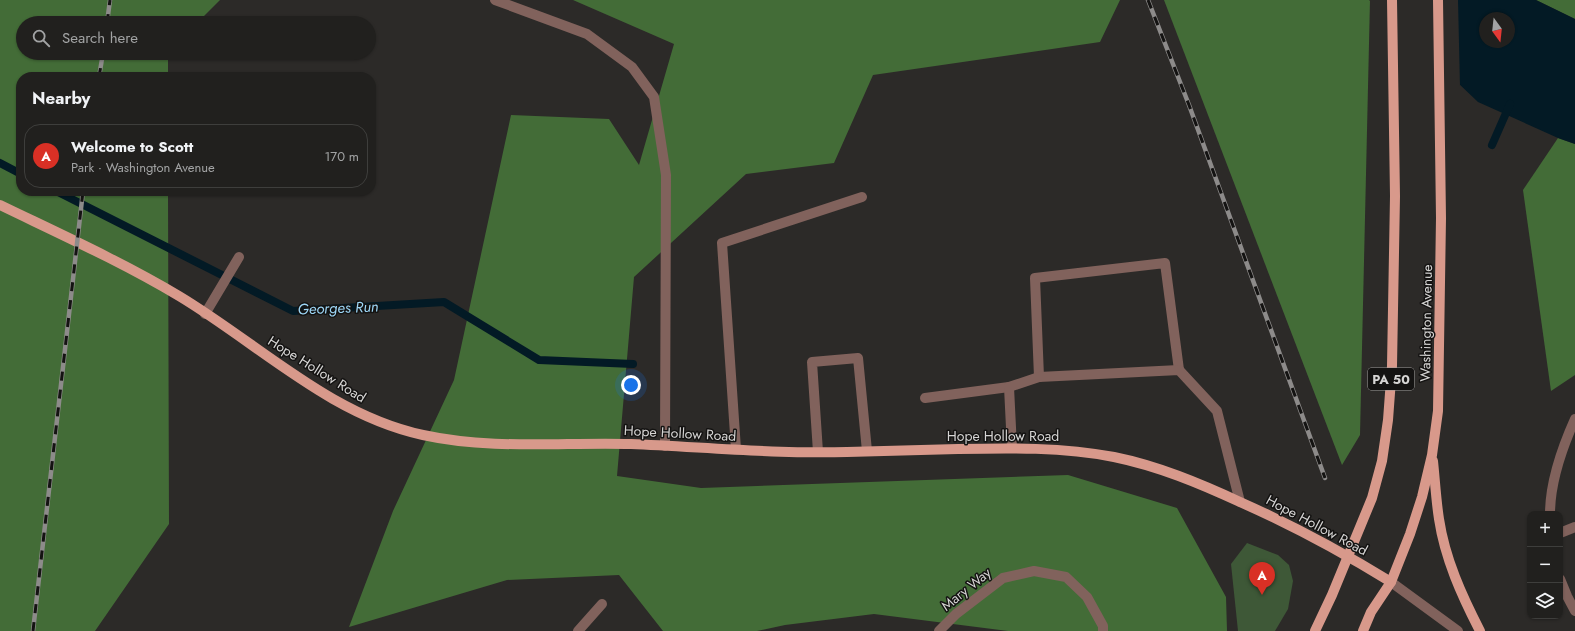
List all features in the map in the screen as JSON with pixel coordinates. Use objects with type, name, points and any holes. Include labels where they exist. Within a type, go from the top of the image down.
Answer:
[{"type":"main road","name":"PA 50","points":[[1315,631],[1372,498],[1382,461],[1388,420],[1392,366],[1395,196],[1392,0]]},
{"type":"main road","name":"Washington Avenue","points":[[1363,631],[1371,612],[1391,582],[1410,534],[1422,496],[1432,455],[1438,411],[1441,218],[1438,0]]},
{"type":"main road","name":"Hope Hollow Road","points":[[0,205],[122,265],[179,296],[326,394],[346,406],[397,428],[449,440],[483,443],[621,444],[736,450],[818,452],[1012,448],[1081,452],[1116,458],[1157,469],[1204,486],[1317,538],[1391,582]]},
{"type":"main road","points":[[1432,455],[1439,520],[1449,559],[1456,582],[1480,631]]},
{"type":"street","points":[[495,0],[587,34],[632,67],[654,98],[666,176],[665,446]]},
{"type":"street","points":[[736,450],[722,242],[862,196]]},
{"type":"street","points":[[205,314],[238,257]]},
{"type":"street","points":[[1039,377],[1035,278],[1165,263],[1179,370],[1217,411],[1240,502]]},
{"type":"street","points":[[818,452],[812,362],[858,358],[867,451]]},
{"type":"street","points":[[925,398],[1009,387],[1039,377],[1179,370]]},
{"type":"street","points":[[1009,387],[1012,448]]},
{"type":"street","points":[[1550,511],[1550,497],[1557,471],[1575,419]]},
{"type":"street","points":[[1563,532],[1575,527]]},
{"type":"street","name":"Mary Way","points":[[939,631],[956,614],[1003,578],[1034,571],[1066,577],[1087,597],[1103,626],[1103,631]]},
{"type":"street","points":[[1391,582],[1458,631]]},
{"type":"street","points":[[1562,583],[1575,611]]},
{"type":"street","points":[[578,631],[602,604]]},
{"type":"green space","points":[[0,0],[220,0],[204,16],[16,16],[16,60],[168,60],[168,72],[16,72],[16,196],[168,196],[169,524],[95,631],[0,631]]},
{"type":"green space","points":[[573,0],[1120,0],[1100,42],[873,75],[834,163],[746,174],[634,277],[617,476],[701,488],[1068,475],[1177,508],[1226,597],[1227,631],[1008,631],[874,614],[785,625],[757,631],[663,631],[619,575],[507,580],[349,627],[393,511],[454,380],[511,115],[609,119],[639,165],[674,44]]},
{"type":"green space","points":[[1164,0],[1370,0],[1360,435],[1342,465]]},
{"type":"green space","points":[[1536,0],[1575,0],[1575,19]]},
{"type":"green space","points":[[1558,138],[1575,144],[1575,375],[1551,391],[1523,190]]},
{"type":"green space","points":[[1247,543],[1278,555],[1289,565],[1293,581],[1288,609],[1275,631],[1238,631],[1231,564]]},
{"type":"water","points":[[1371,0],[1536,0],[1575,19],[1575,144],[1558,138],[1478,102]]},
{"type":"pier","points":[[1369,0],[1458,0],[1460,87],[1370,1]]},
{"type":"waterway","points":[[1492,145],[1510,104]]},
{"type":"waterway","name":"Georges Run","points":[[0,163],[16,171]]},
{"type":"waterway","name":"Georges Run","points":[[66,196],[293,311],[444,302],[539,360],[633,364]]},
{"type":"railway","points":[[108,16],[110,0]]},
{"type":"railway","points":[[1148,0],[1189,105],[1325,478]]},
{"type":"railway","points":[[100,72],[102,60]]},
{"type":"railway","points":[[33,631],[82,196]]},
{"type":"place","name":"Welcome to Scott","points":[[1262,595]]}]
